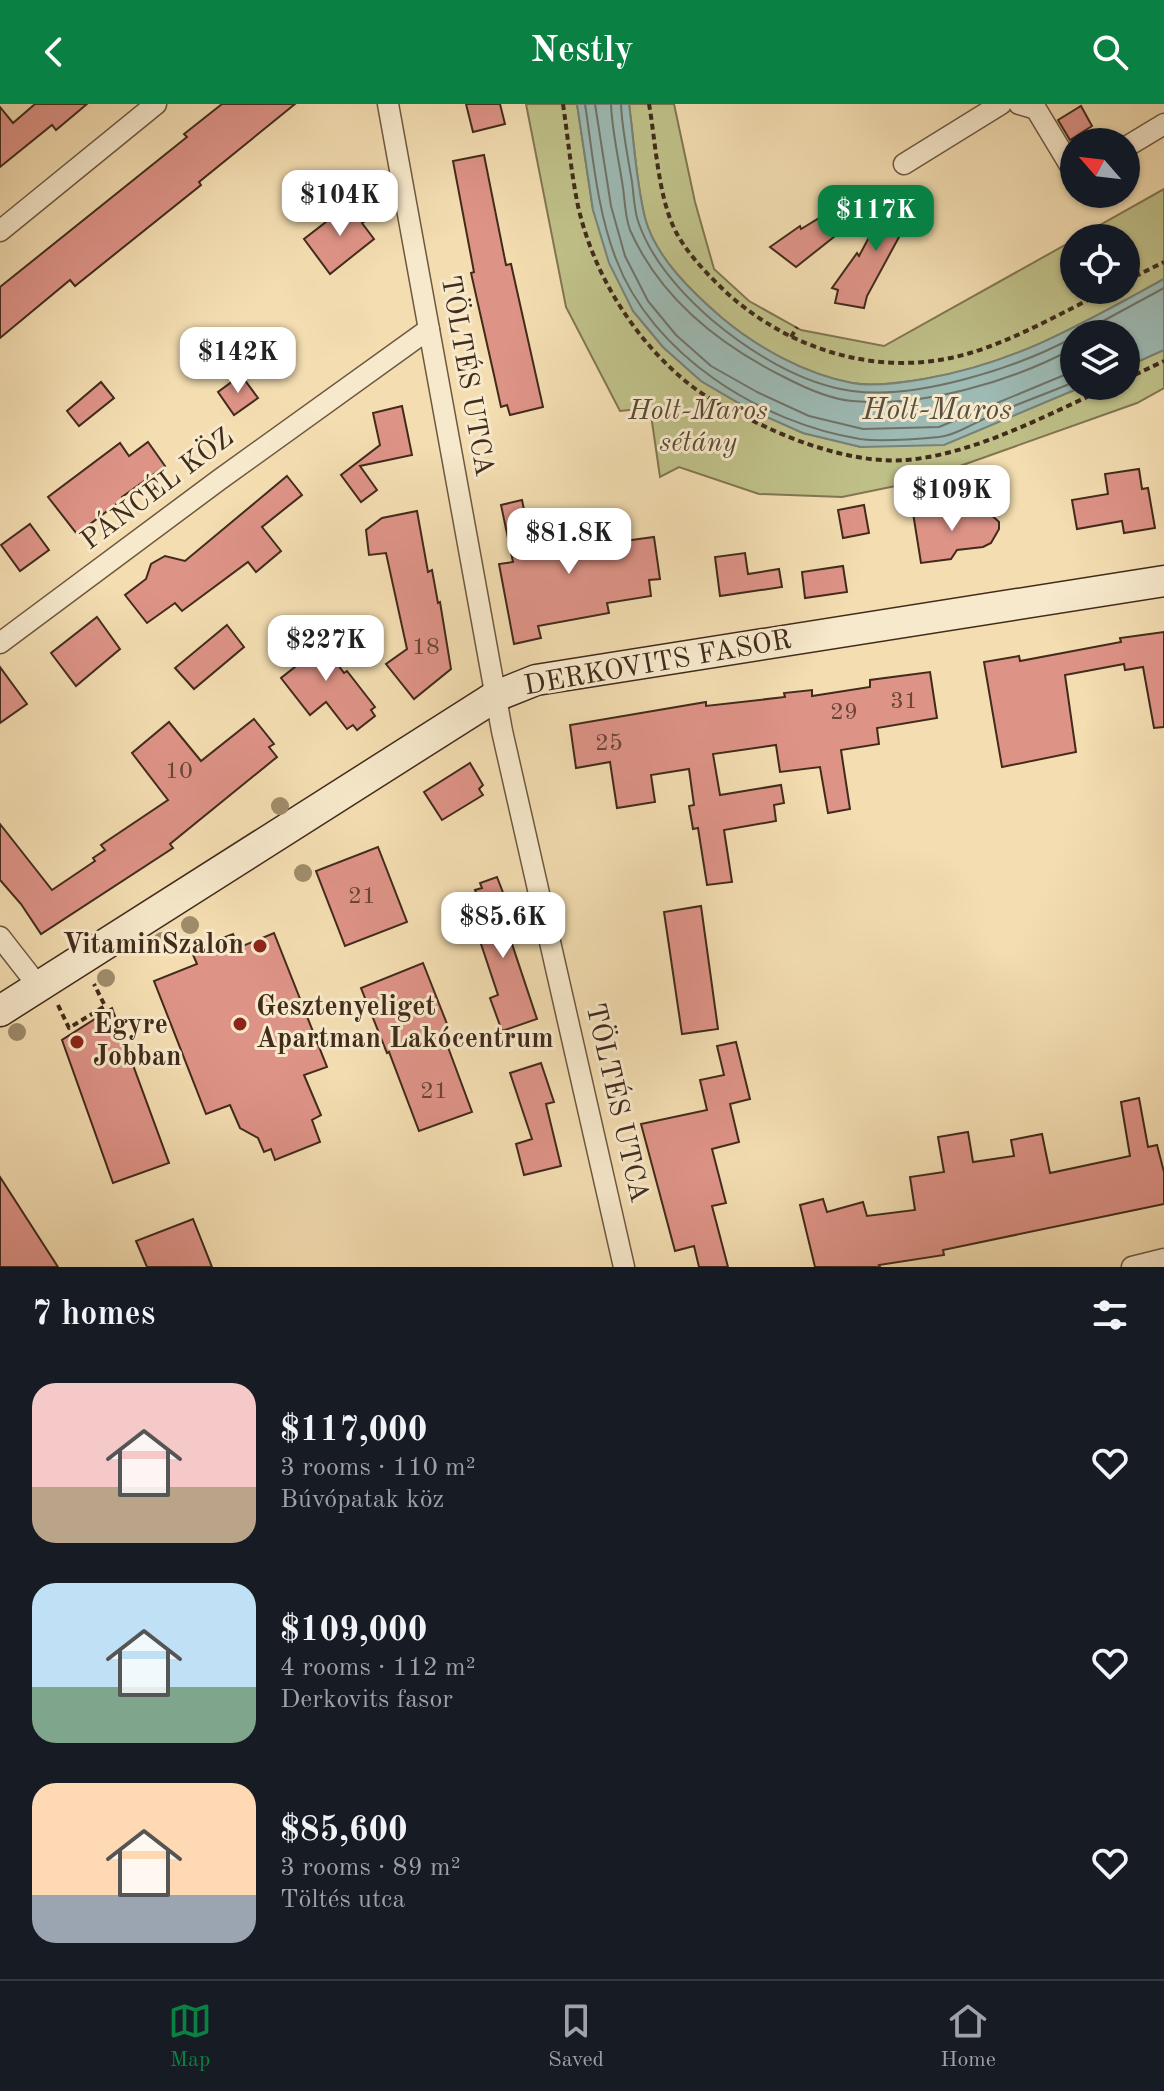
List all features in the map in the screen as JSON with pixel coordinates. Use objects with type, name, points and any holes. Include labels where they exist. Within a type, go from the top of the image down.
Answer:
[{"type":"street","points":[[0,231],[156,104]]},
{"type":"street","name":"TÖLTÉS UTCA","points":[[388,104],[496,696],[624,1267]]},
{"type":"street","points":[[904,164],[1001,104]]},
{"type":"street","points":[[1019,104],[1036,109],[1060,149]]},
{"type":"street","points":[[1140,139],[1164,124]]},
{"type":"street","name":"PÁNCÉL KÖZ","points":[[0,643],[429,329]]},
{"type":"street","name":"DERKOVITS FASOR","points":[[0,1011],[496,696],[536,680],[1164,581]]},
{"type":"street","points":[[0,937],[43,984]]},
{"type":"street","points":[[1132,1267],[1164,1259]]},
{"type":"path","points":[[563,104],[579,208],[599,267],[616,301],[645,342],[684,381],[734,412],[784,436],[847,455],[904,460],[955,451],[1077,400]]},
{"type":"path","points":[[649,104],[668,209],[676,233],[693,259],[752,316],[791,337],[831,354],[861,360],[924,362],[971,353],[1078,304]]},
{"type":"path","points":[[1140,274],[1164,262]]},
{"type":"path","points":[[791,337],[797,327]]},
{"type":"path","points":[[1140,372],[1164,361]]},
{"type":"path","points":[[43,984],[69,1028],[105,1006],[81,959]]},
{"type":"green space","name":"Holt-Maros sétány","points":[[526,104],[577,104],[593,210],[633,311],[663,347],[701,381],[749,409],[803,433],[861,447],[998,421],[1060,396],[1060,400],[1140,400],[1140,361],[1164,350],[1164,388],[1137,403],[915,482],[842,497],[759,494],[679,467],[660,477],[650,408],[620,411],[566,307]]},
{"type":"green space","name":"Holt-Maros sétány","points":[[629,104],[674,104],[695,202],[714,269],[749,301],[801,330],[884,346],[1060,248],[1060,304],[1118,304],[1087,320],[1060,320],[1060,334],[1019,352],[958,372],[878,385],[834,379],[767,349],[736,329],[699,297],[657,247],[645,218]]},
{"type":"green space","name":"Holt-Maros sétány","points":[[1164,189],[1164,279],[1140,292],[1140,224],[1102,224],[1130,208],[1140,208],[1140,203]]},
{"type":"water","name":"Holt-Maros","points":[[577,104],[629,104],[642,204],[657,247],[688,286],[751,340],[817,373],[869,385],[958,372],[1019,352],[1060,334],[1060,396],[944,445],[861,447],[803,433],[749,409],[701,381],[663,347],[633,311],[609,263],[593,210]]},
{"type":"water","name":"Holt-Maros","points":[[1164,279],[1164,350],[1140,361],[1140,320],[1087,320],[1118,304],[1140,304],[1140,292]]},
{"type":"building","points":[[35,104],[87,104],[56,130],[52,125],[0,167],[0,107],[13,123]]},
{"type":"building","points":[[222,104],[295,104],[199,182],[201,185],[75,286],[70,280],[0,338],[0,287],[187,137],[184,134]]},
{"type":"building","points":[[466,104],[500,104],[505,124],[473,132]]},
{"type":"building","points":[[1081,106],[1092,126],[1063,128],[1058,120]]},
{"type":"building","points":[[484,155],[506,265],[511,264],[543,407],[510,415],[507,405],[501,407],[471,273],[474,272],[453,161]]},
{"type":"building","points":[[911,192],[924,202],[908,228],[905,226],[867,296],[864,308],[835,303],[838,290],[832,288],[857,253],[859,256],[874,228],[901,196]]},
{"type":"building","points":[[352,202],[367,220],[362,223],[374,239],[330,274],[304,239]]},
{"type":"building","points":[[834,209],[844,229],[796,267],[770,247],[800,226],[801,229]]},
{"type":"building","points":[[215,332],[235,357],[219,370],[199,344]]},
{"type":"building","points":[[241,375],[258,398],[234,415],[218,392]]},
{"type":"building","points":[[101,382],[114,398],[79,426],[67,411]]},
{"type":"building","points":[[402,406],[412,455],[360,466],[377,490],[361,502],[341,475],[380,445],[373,413]]},
{"type":"building","points":[[148,442],[165,466],[77,534],[48,497],[120,443],[129,456]]},
{"type":"building","points":[[1139,469],[1142,489],[1148,488],[1155,528],[1124,533],[1122,521],[1077,529],[1072,500],[1108,494],[1105,474]]},
{"type":"building","points":[[287,476],[302,495],[262,527],[281,551],[256,572],[248,562],[182,611],[175,603],[147,623],[125,595],[146,579],[151,564],[165,556],[185,561]]},
{"type":"building","points":[[522,500],[531,543],[601,532],[603,544],[654,537],[660,579],[649,580],[651,596],[607,603],[609,613],[538,626],[541,638],[514,644],[499,564],[513,562],[501,505]]},
{"type":"building","points":[[864,505],[869,533],[843,538],[838,510]]},
{"type":"building","points":[[940,508],[942,516],[986,510],[999,522],[999,529],[991,543],[983,547],[957,550],[951,559],[921,563],[913,513]]},
{"type":"building","points":[[417,511],[428,572],[432,570],[440,602],[451,669],[414,699],[386,664],[407,649],[386,553],[369,555],[366,530],[382,518]]},
{"type":"building","points":[[30,524],[49,550],[20,571],[1,545]]},
{"type":"building","points":[[745,553],[748,574],[779,569],[782,587],[720,596],[715,557]]},
{"type":"building","points":[[843,566],[847,592],[805,598],[802,572]]},
{"type":"building","points":[[97,617],[120,649],[76,686],[51,653]]},
{"type":"building","points":[[227,625],[244,647],[194,689],[175,668]]},
{"type":"building","points":[[310,627],[344,673],[347,671],[375,707],[371,710],[375,716],[357,730],[353,725],[347,729],[326,702],[310,715],[281,678],[300,663],[286,645]]},
{"type":"building","points":[[1164,632],[1164,727],[1154,728],[1143,667],[1125,670],[1124,664],[1065,675],[1076,752],[1002,767],[984,662],[1019,656],[1020,661],[1121,642],[1120,638]]},
{"type":"building","points":[[0,667],[27,704],[0,723]]},
{"type":"building","points":[[930,672],[937,718],[877,728],[879,744],[841,750],[850,809],[828,813],[820,767],[780,772],[776,745],[713,754],[720,795],[781,785],[784,803],[774,805],[776,821],[724,830],[732,882],[707,885],[698,828],[693,829],[689,806],[694,805],[689,769],[651,775],[655,802],[617,808],[610,762],[576,768],[570,725],[706,702],[706,706],[785,697],[784,693],[812,690],[812,696],[870,687],[870,680]]},
{"type":"building","points":[[254,719],[274,744],[269,747],[277,757],[170,844],[173,848],[41,934],[0,880],[0,824],[52,890],[95,861],[93,858],[105,850],[101,845],[168,800],[132,753],[169,722],[201,761]]},
{"type":"building","points":[[470,763],[483,785],[479,789],[483,795],[442,820],[424,792]]},
{"type":"building","points":[[378,847],[407,922],[345,946],[316,871]]},
{"type":"building","points":[[497,877],[512,916],[502,920],[537,1019],[502,1031],[490,998],[498,995],[476,929],[489,925],[475,890],[482,888],[480,883]]},
{"type":"building","points":[[701,906],[718,1029],[682,1034],[664,912]]},
{"type":"building","name":"Gesztenyeliget Apartman Lakócentrum","points":[[274,933],[327,1067],[304,1075],[321,1115],[312,1120],[320,1142],[275,1160],[271,1149],[264,1152],[258,1138],[240,1128],[230,1105],[206,1114],[154,981],[197,964],[191,950],[233,934],[238,948]]},
{"type":"building","points":[[423,963],[449,1029],[442,1031],[472,1112],[419,1131],[361,988]]},
{"type":"building","points":[[112,1008],[169,1163],[113,1183],[62,1040]]},
{"type":"building","points":[[736,1042],[750,1099],[730,1104],[739,1142],[712,1149],[726,1203],[712,1206],[728,1267],[699,1267],[694,1246],[675,1251],[641,1124],[707,1110],[700,1080],[724,1075],[717,1046]]},
{"type":"building","points":[[541,1063],[554,1102],[546,1104],[561,1166],[524,1175],[516,1144],[532,1139],[510,1073]]},
{"type":"building","points":[[1139,1098],[1148,1147],[1157,1145],[1164,1172],[1164,1204],[943,1250],[944,1255],[880,1267],[815,1267],[800,1205],[823,1199],[827,1212],[863,1202],[867,1216],[915,1210],[910,1177],[944,1172],[938,1137],[968,1132],[973,1162],[1014,1156],[1011,1140],[1042,1134],[1050,1173],[1130,1156],[1121,1102]]},
{"type":"building","points":[[0,1177],[58,1267],[0,1267]]},
{"type":"building","points":[[193,1219],[212,1267],[147,1267],[136,1241]]},
{"type":"place","name":"VitaminSzalon","points":[[260,946]]},
{"type":"place","name":"Gesztenyeliget Apartman Lakócentrum","points":[[240,1024]]},
{"type":"place","name":"Egyre Jobban","points":[[77,1042]]}]
